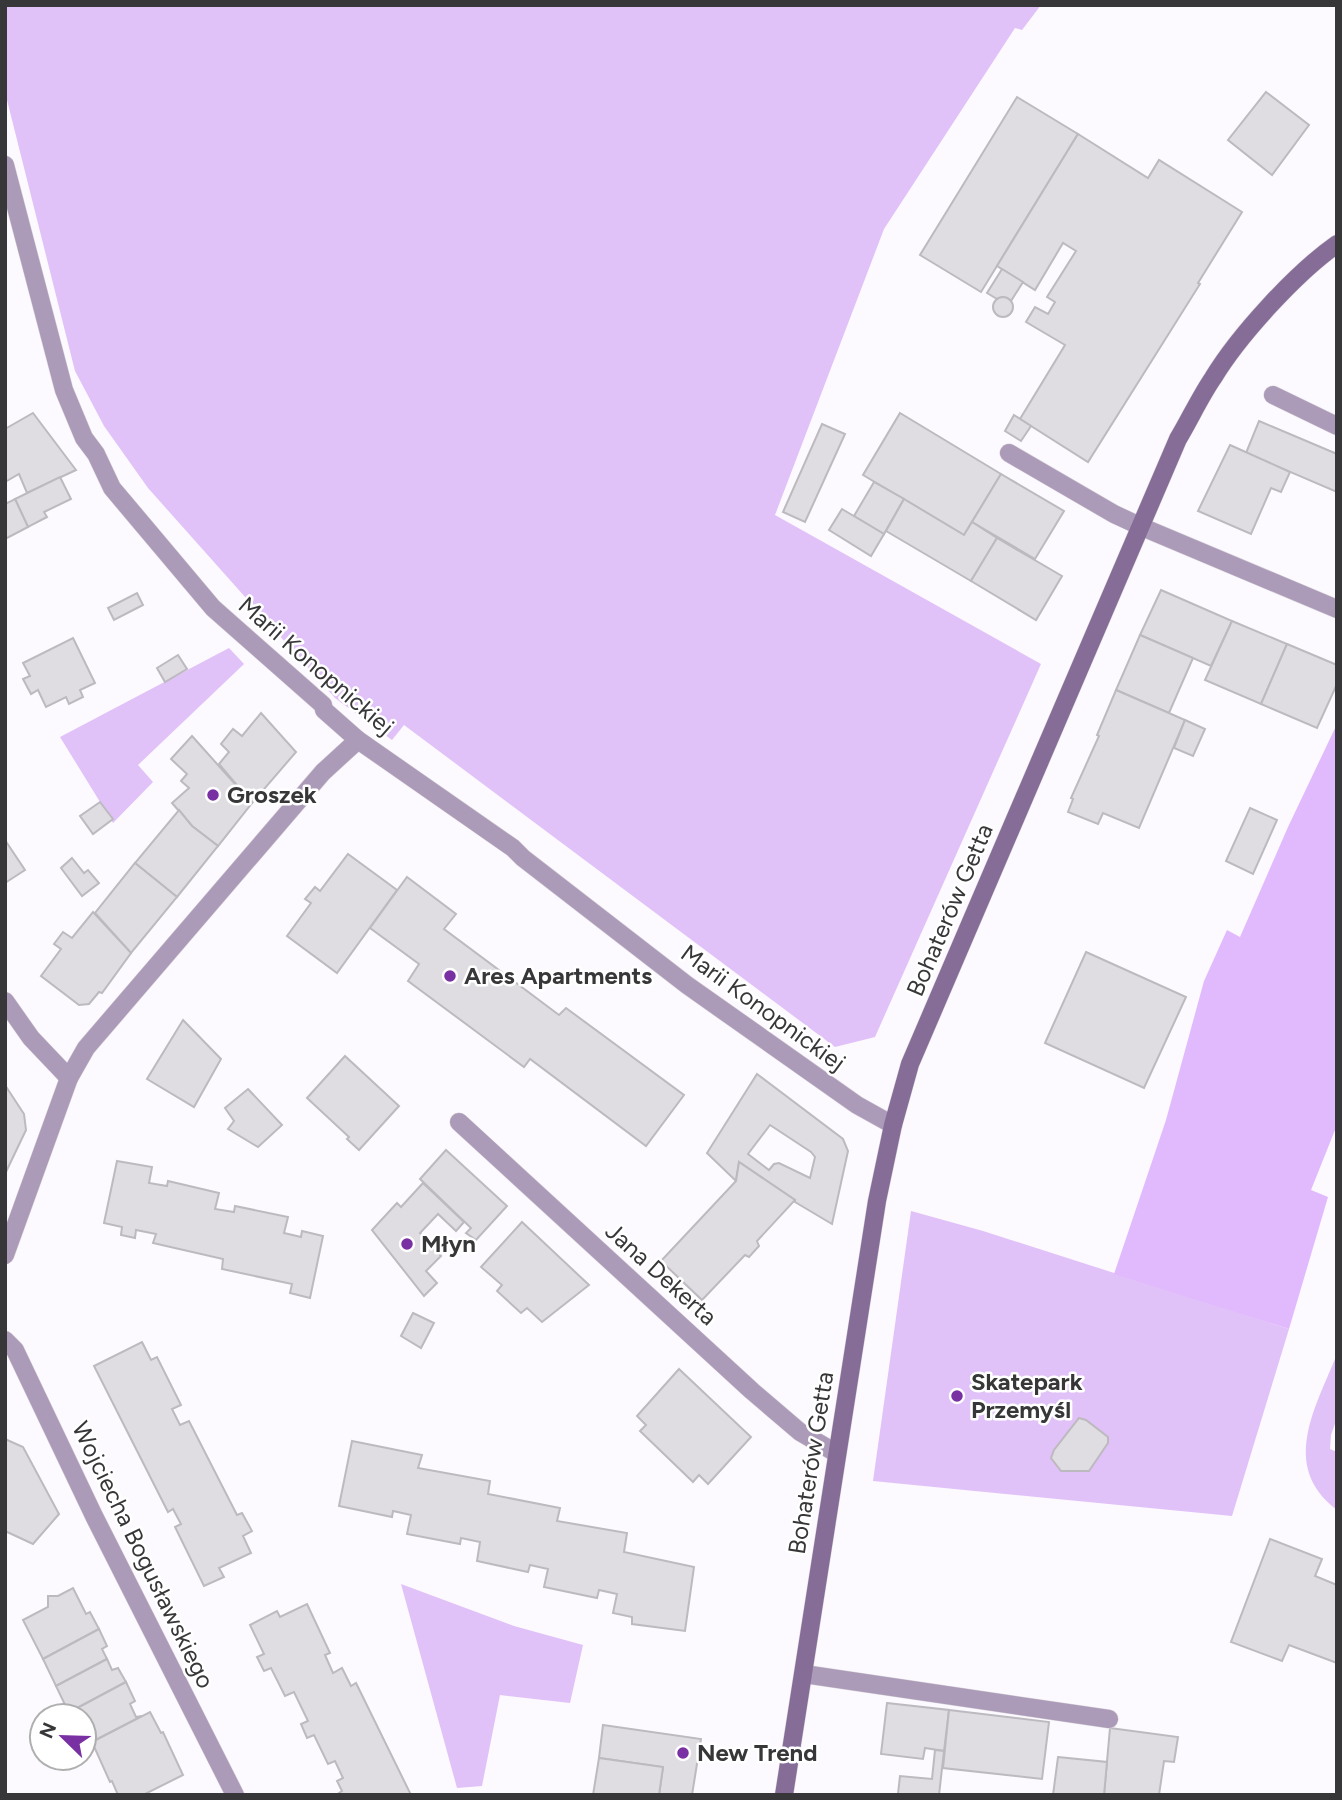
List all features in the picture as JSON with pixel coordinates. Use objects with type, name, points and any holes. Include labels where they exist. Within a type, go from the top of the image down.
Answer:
[{"type":"main road","name":"Bohaterów Getta","points":[[784,1795],[877,1201],[893,1125],[910,1064],[1178,439],[1213,376],[1241,340],[1318,257],[1337,244]]},
{"type":"street","name":"Marii Konopnickiej","points":[[5,165],[9,194],[64,390],[84,439],[96,454],[112,488],[213,608],[323,705],[324,710],[358,740],[513,848],[687,985],[857,1105],[893,1125]]},
{"type":"street","points":[[1273,396],[1337,426]]},
{"type":"street","points":[[1009,453],[1114,514],[1337,609]]},
{"type":"street","points":[[7,1245],[69,1078],[86,1048],[323,772],[358,740]]},
{"type":"street","points":[[5,1001],[31,1038],[69,1078]]},
{"type":"street","name":"Jana Dekerta","points":[[459,1122],[752,1391],[800,1432],[836,1452]]},
{"type":"street","name":"Wojciecha Bogusławskiego","points":[[5,1340],[15,1349],[94,1516],[231,1788]]},
{"type":"street","points":[[804,1674],[1110,1719]]},
{"type":"street","points":[[216,1795],[231,1788]]},
{"type":"shaded area","points":[[5,5],[1041,5],[1022,30],[1015,28],[884,229],[775,515],[1041,664],[875,1037],[835,1047],[404,725],[392,740],[335,698],[148,488],[104,426],[75,371],[5,92]]},
{"type":"shaded area","points":[[229,648],[244,664],[138,765],[153,782],[113,823],[60,737]]},
{"type":"shaded area","points":[[1337,724],[1337,1125],[1311,1190],[1328,1197],[1289,1329],[1114,1274],[1166,1120],[1204,981],[1227,930],[1240,937]]},
{"type":"shaded area","points":[[911,1211],[983,1231],[1289,1329],[1232,1516],[873,1481]]},
{"type":"shaded area","points":[[1337,1354],[1337,1418],[1331,1435],[1330,1449],[1337,1452],[1337,1510],[1319,1493],[1310,1475],[1306,1455],[1312,1415]]},
{"type":"shaded area","points":[[401,1584],[514,1626],[583,1645],[570,1703],[500,1695],[482,1786],[457,1788]]},
{"type":"building","points":[[1266,92],[1309,125],[1272,175],[1228,140]]},
{"type":"building","points":[[1017,97],[1078,134],[981,292],[920,255]]},
{"type":"building","points":[[1078,134],[1148,178],[1159,160],[1242,212],[1088,462],[1020,419],[1065,345],[1026,322],[1035,307],[1048,314],[1055,302],[1047,297],[1076,251],[1063,243],[1035,290],[997,266]]},
{"type":"building","points":[[1002,269],[1023,282],[1011,301],[1003,297],[997,299],[987,293]]},
{"type":"building","points":[[999,297],[1007,297],[1013,307],[1007,317],[999,317],[993,311],[993,303]]},
{"type":"building","points":[[33,413],[76,470],[27,493],[19,474],[5,482],[5,429]]},
{"type":"building","points":[[900,413],[1001,474],[964,535],[863,475]]},
{"type":"building","points":[[1014,415],[1031,426],[1021,441],[1005,431]]},
{"type":"building","points":[[1259,421],[1337,454],[1337,492],[1246,453]]},
{"type":"building","points":[[822,424],[845,434],[805,522],[783,512]]},
{"type":"building","points":[[1230,445],[1290,472],[1281,492],[1271,488],[1251,534],[1198,511]]},
{"type":"building","points":[[1001,474],[1064,511],[1035,559],[972,522]]},
{"type":"building","points":[[60,477],[71,499],[44,512],[47,517],[28,527],[15,499]]},
{"type":"building","points":[[874,482],[904,499],[884,534],[854,516]]},
{"type":"building","points":[[15,499],[28,527],[5,539],[5,504]]},
{"type":"building","points":[[904,499],[964,535],[972,522],[997,538],[971,581],[886,531]]},
{"type":"building","points":[[842,509],[884,534],[871,556],[829,530]]},
{"type":"building","points":[[997,538],[1062,576],[1036,620],[971,581]]},
{"type":"building","points":[[1161,590],[1232,621],[1211,666],[1140,635]]},
{"type":"building","points":[[137,593],[143,605],[114,620],[108,608]]},
{"type":"building","points":[[1232,621],[1287,644],[1261,704],[1205,680]]},
{"type":"building","points":[[1140,635],[1193,658],[1169,713],[1116,690]]},
{"type":"building","points":[[73,638],[95,683],[80,690],[83,697],[69,704],[66,697],[46,707],[38,690],[31,694],[23,679],[30,676],[23,663]]},
{"type":"building","points":[[1287,644],[1337,665],[1337,684],[1317,728],[1261,704]]},
{"type":"building","points":[[178,655],[187,669],[165,682],[157,668]]},
{"type":"building","points":[[1116,690],[1185,720],[1139,828],[1103,813],[1098,824],[1068,812],[1073,799],[1071,798]]},
{"type":"building","points":[[261,713],[296,752],[252,803],[219,764],[229,752],[221,744],[233,729],[242,736]]},
{"type":"building","points":[[1185,720],[1205,729],[1193,756],[1174,748]]},
{"type":"building","name":"Groszek","points":[[192,736],[252,803],[218,846],[192,826],[172,803],[189,788],[181,781],[187,774],[171,759]]},
{"type":"building","points":[[100,802],[113,819],[93,834],[80,816]]},
{"type":"building","points":[[1250,808],[1277,820],[1253,874],[1226,861]]},
{"type":"building","points":[[179,810],[192,826],[218,846],[177,897],[135,863]]},
{"type":"building","points":[[5,840],[25,870],[5,883]]},
{"type":"building","points":[[348,854],[397,890],[337,973],[287,936],[311,903],[305,899],[315,887],[320,891]]},
{"type":"building","points":[[72,858],[84,873],[88,870],[99,883],[82,896],[61,868]]},
{"type":"building","points":[[135,863],[177,897],[131,953],[95,913]]},
{"type":"building","points":[[407,877],[456,914],[444,929],[559,1015],[566,1008],[684,1095],[646,1146],[530,1059],[524,1067],[408,981],[419,964],[370,928]]},
{"type":"building","points":[[93,912],[131,953],[102,993],[99,992],[89,1004],[79,1005],[41,976],[61,949],[54,944],[63,932],[72,938]]},
{"type":"building","points":[[1086,952],[1186,997],[1144,1088],[1045,1043]]},
{"type":"building","points":[[183,1020],[221,1059],[194,1107],[147,1079]]},
{"type":"building","points":[[345,1056],[399,1106],[359,1150],[347,1139],[349,1137],[307,1098]]},
{"type":"building","points":[[757,1074],[843,1139],[848,1151],[832,1224],[795,1202],[739,1162],[736,1181],[707,1153]],"holes":[[[770,1125],[815,1157],[810,1178],[779,1163],[769,1170],[748,1154]]]},
{"type":"building","points":[[5,1085],[24,1114],[26,1130],[5,1174]]},
{"type":"building","points":[[248,1089],[282,1125],[258,1147],[228,1129],[234,1121],[225,1108]]},
{"type":"building","points":[[446,1150],[507,1206],[476,1240],[466,1233],[471,1228],[420,1179]]},
{"type":"building","points":[[117,1161],[152,1167],[149,1183],[167,1186],[168,1181],[219,1193],[215,1209],[234,1212],[235,1206],[288,1217],[284,1233],[301,1237],[302,1231],[323,1236],[310,1298],[290,1293],[292,1284],[222,1269],[223,1259],[153,1243],[156,1234],[136,1230],[135,1238],[121,1235],[122,1227],[104,1223]]},
{"type":"building","points":[[739,1162],[795,1200],[757,1241],[759,1246],[749,1257],[745,1255],[702,1300],[661,1261],[736,1181]]},
{"type":"building","name":"Młyn","points":[[423,1183],[464,1222],[456,1231],[438,1214],[420,1233],[441,1256],[426,1271],[437,1283],[424,1296],[372,1230],[397,1203],[401,1207]]},
{"type":"building","points":[[522,1222],[589,1285],[542,1322],[527,1308],[521,1313],[497,1291],[502,1285],[481,1267]]},
{"type":"building","points":[[413,1313],[434,1323],[421,1348],[401,1336]]},
{"type":"building","points":[[142,1342],[151,1360],[157,1357],[181,1405],[172,1409],[180,1425],[189,1421],[237,1515],[242,1513],[252,1531],[243,1536],[251,1553],[219,1568],[224,1577],[204,1586],[175,1527],[181,1524],[173,1509],[168,1512],[94,1366]]},
{"type":"building","points":[[679,1369],[751,1437],[708,1484],[699,1475],[693,1482],[640,1431],[646,1425],[637,1416]]},
{"type":"building","points":[[1079,1418],[1086,1420],[1108,1437],[1108,1443],[1089,1471],[1061,1471],[1051,1458],[1054,1450]]},
{"type":"building","points":[[5,1439],[23,1447],[59,1514],[33,1544],[5,1531]]},
{"type":"building","points":[[352,1441],[422,1455],[418,1468],[490,1481],[488,1494],[560,1508],[557,1521],[627,1533],[624,1552],[694,1567],[685,1631],[632,1624],[632,1617],[613,1613],[617,1594],[599,1590],[597,1598],[544,1587],[548,1569],[530,1565],[528,1572],[477,1561],[480,1542],[461,1538],[460,1544],[407,1534],[411,1515],[393,1511],[392,1517],[339,1506]]},
{"type":"building","points":[[1270,1539],[1322,1559],[1315,1576],[1337,1585],[1337,1663],[1289,1645],[1282,1661],[1231,1642]]},
{"type":"building","points":[[73,1588],[86,1614],[90,1612],[99,1629],[43,1659],[23,1620],[48,1607],[48,1596],[58,1596]]},
{"type":"building","points":[[307,1604],[330,1653],[325,1655],[333,1673],[342,1668],[351,1686],[356,1683],[411,1795],[336,1795],[342,1791],[337,1781],[343,1778],[335,1761],[328,1764],[314,1735],[307,1738],[301,1724],[308,1721],[294,1692],[285,1696],[271,1668],[264,1671],[257,1657],[264,1654],[250,1625],[277,1611],[280,1617]]},
{"type":"building","points":[[99,1629],[107,1646],[102,1649],[107,1659],[56,1686],[43,1659]]},
{"type":"building","points":[[107,1659],[112,1670],[118,1668],[126,1682],[88,1702],[64,1702],[56,1686]]},
{"type":"building","points":[[126,1682],[135,1701],[130,1704],[136,1717],[142,1716],[98,1739],[98,1702],[88,1702]]},
{"type":"building","points":[[887,1703],[949,1710],[944,1751],[925,1748],[923,1759],[881,1754]]},
{"type":"building","points":[[949,1710],[1049,1722],[1042,1779],[943,1768]]},
{"type":"building","points":[[150,1712],[161,1733],[163,1732],[183,1775],[143,1795],[118,1795],[98,1755],[98,1739]]},
{"type":"building","points":[[603,1725],[701,1739],[692,1795],[659,1795],[663,1767],[599,1758]]},
{"type":"building","points":[[1110,1728],[1178,1737],[1174,1762],[1164,1761],[1159,1795],[1104,1795]]},
{"type":"building","points":[[935,1750],[944,1751],[939,1795],[898,1794],[900,1776],[932,1779]]},
{"type":"building","points":[[1058,1757],[1107,1762],[1104,1795],[1053,1795]]},
{"type":"building","points":[[599,1758],[663,1767],[659,1795],[593,1795]]},
{"type":"place","name":"Groszek","points":[[213,795]]},
{"type":"place","name":"Ares Apartments","points":[[450,976]]},
{"type":"place","name":"Młyn","points":[[407,1244]]},
{"type":"place","name":"Skatepark Przemyśl","points":[[957,1396]]},
{"type":"place","name":"New Trend","points":[[683,1753]]}]
